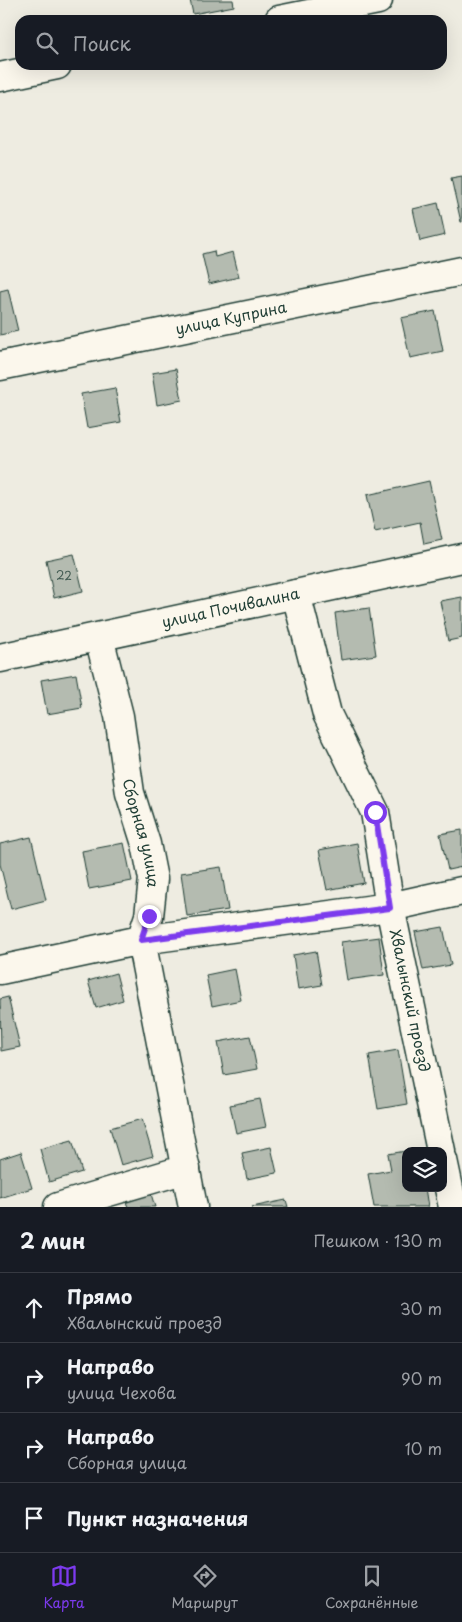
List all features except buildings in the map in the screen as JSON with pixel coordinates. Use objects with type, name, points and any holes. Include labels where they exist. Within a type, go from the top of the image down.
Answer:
[{"type":"street","points":[[293,15],[324,4],[378,0]]},
{"type":"street","points":[[0,77],[33,70]]},
{"type":"street","name":"улица Куприна","points":[[0,366],[462,271]]},
{"type":"street","name":"улица Почивалина","points":[[0,658],[462,558]]},
{"type":"street","name":"Хвалынский проезд","points":[[296,594],[327,714],[375,812],[390,908],[446,1147]]},
{"type":"street","name":"Сборная улица","points":[[99,637],[118,716],[130,793],[146,844],[153,879],[149,916],[141,940],[193,1207]]},
{"type":"street","points":[[0,970],[141,940],[390,908],[462,891]]},
{"type":"street","name":"Хвалынский проезд","points":[[447,1150],[453,1207]]},
{"type":"street","points":[[58,1207],[186,1169]]},
{"type":"route","points":[[149,916],[141,940],[390,908],[375,812]]}]
